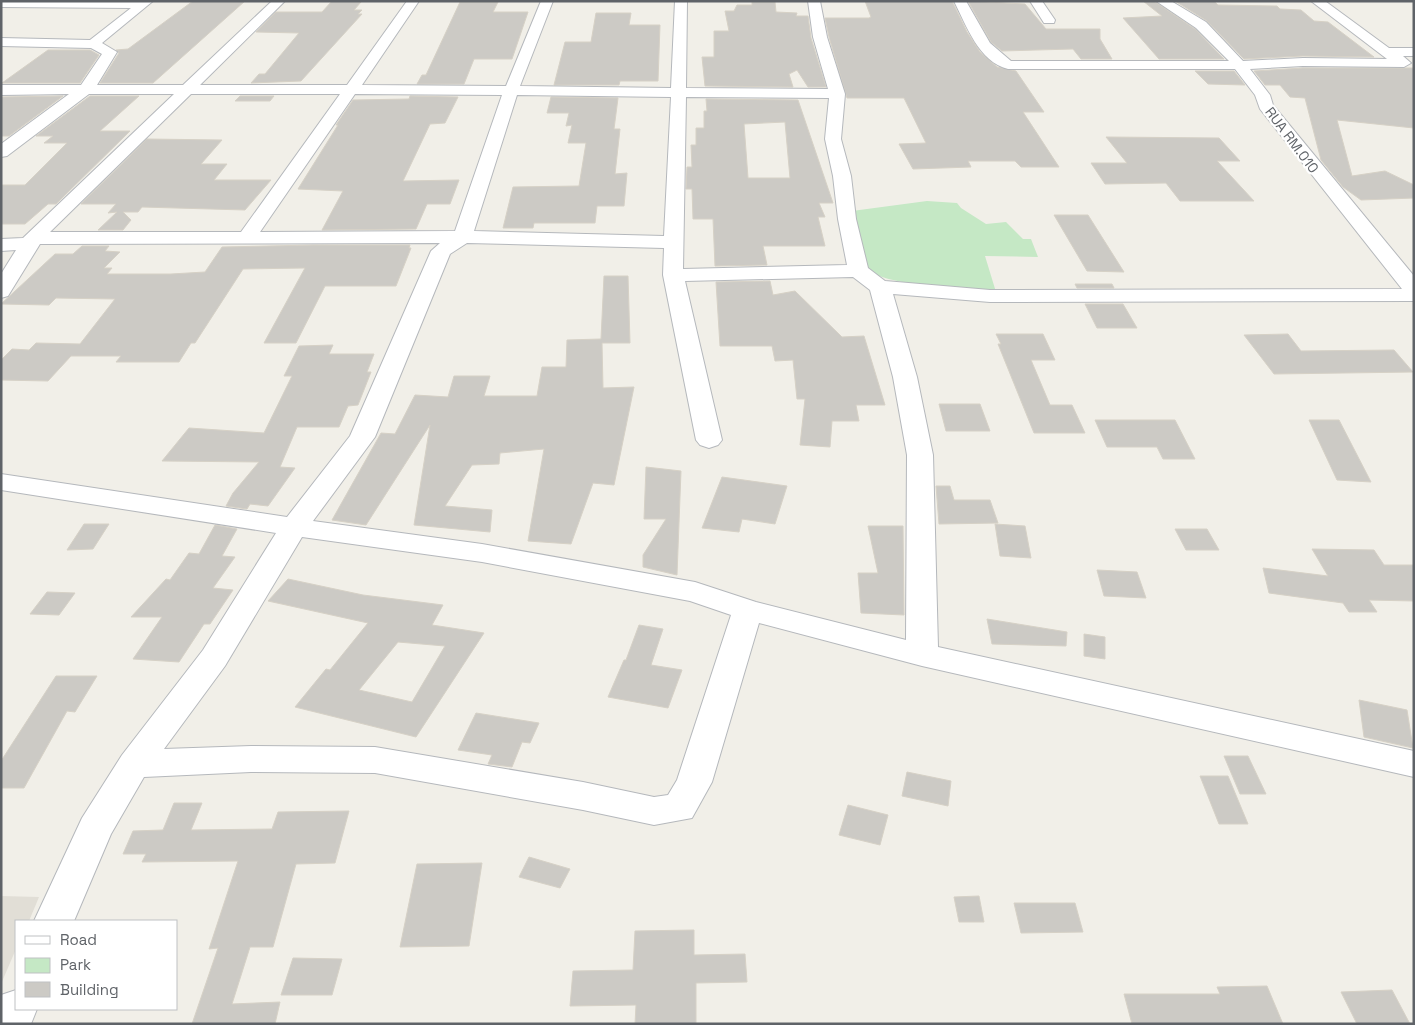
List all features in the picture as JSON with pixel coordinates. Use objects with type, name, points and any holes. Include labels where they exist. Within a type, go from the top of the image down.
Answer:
[{"type":"street","points":[[1,292],[31,241],[279,1]]},
{"type":"street","points":[[247,237],[413,1]]},
{"type":"street","points":[[54,920],[94,829],[134,764],[214,658],[294,527],[362,437],[441,251],[463,237],[511,91],[547,1]]},
{"type":"street","points":[[681,1],[673,275],[709,440]]},
{"type":"street","points":[[814,1],[820,37],[837,94],[833,139],[842,176],[847,219],[858,271]]},
{"type":"street","points":[[960,1],[982,42],[998,60],[1008,65],[1240,65],[1303,62],[1404,63],[1316,1]]},
{"type":"street","points":[[1036,1],[1049,20]]},
{"type":"street","name":"RUA RM.010","points":[[1162,1],[1201,25],[1240,65],[1262,94],[1265,106],[1414,290]]},
{"type":"street","points":[[1,3],[145,3]]},
{"type":"street","points":[[93,44],[145,3]]},
{"type":"street","points":[[1,42],[93,44],[110,52],[100,71],[86,90],[1,152]]},
{"type":"street","points":[[1386,52],[1414,52]]},
{"type":"street","points":[[1,90],[350,89],[837,94]]},
{"type":"street","points":[[1,245],[31,241],[247,237],[463,237],[673,242]]},
{"type":"street","points":[[673,275],[858,271],[880,286],[990,296],[1414,295]]},
{"type":"street","points":[[880,286],[905,377],[920,455],[922,655]]},
{"type":"street","points":[[1,482],[294,527],[482,553],[695,592],[748,610],[922,655],[1414,764]]},
{"type":"street","points":[[134,764],[251,760],[375,760],[583,796],[654,811],[679,808],[694,782],[748,610]]},
{"type":"street","points":[[10,1024],[16,1010]]},
{"type":"shaded area","points":[[1,896],[39,897],[29,920],[15,920],[15,951],[1,984]]},
{"type":"green space","points":[[927,201],[957,203],[961,208],[986,224],[1006,222],[1023,239],[1031,239],[1038,257],[985,256],[996,292],[906,283],[888,279],[865,267],[859,249],[852,211]]},
{"type":"building","points":[[193,1],[245,1],[153,83],[100,83],[119,53],[116,50],[128,49]]},
{"type":"building","points":[[332,1],[361,2],[354,10],[362,10],[358,14],[362,14],[301,81],[251,83],[259,74],[265,74],[299,33],[256,32],[276,12],[322,12]]},
{"type":"building","points":[[865,1],[952,1],[967,32],[980,52],[997,67],[1016,71],[1044,112],[1023,112],[1059,167],[1021,167],[1015,161],[968,161],[971,167],[913,169],[899,144],[926,143],[904,98],[847,98],[829,37],[825,18],[869,18],[871,17]]},
{"type":"building","points":[[968,1],[1025,4],[1046,29],[1100,29],[1100,39],[1112,59],[1081,59],[1073,49],[1002,51],[991,42]]},
{"type":"building","points":[[1143,1],[1154,1],[1195,29],[1224,59],[1159,59],[1123,18],[1162,16]]},
{"type":"building","points":[[1175,1],[1214,1],[1218,5],[1277,6],[1280,9],[1301,10],[1314,21],[1328,22],[1374,57],[1303,56],[1244,59],[1207,21]]},
{"type":"building","points":[[460,2],[498,2],[493,12],[528,12],[512,59],[474,59],[464,84],[417,84],[422,75],[426,75]]},
{"type":"building","points":[[752,2],[775,2],[776,12],[797,13],[796,16],[808,16],[811,38],[826,87],[808,87],[797,70],[789,74],[793,87],[705,86],[702,57],[714,57],[714,31],[729,31],[725,11],[734,11],[737,5],[752,5]]},
{"type":"building","points":[[596,13],[631,13],[629,25],[660,25],[658,81],[620,81],[619,85],[554,85],[565,42],[591,42]]},
{"type":"building","points":[[48,50],[90,50],[99,55],[80,83],[2,83]]},
{"type":"building","points":[[1303,68],[1414,68],[1414,128],[1337,120],[1352,176],[1385,171],[1414,185],[1414,198],[1361,200],[1343,187],[1321,160],[1305,98],[1290,97],[1280,85],[1265,85],[1254,71]]},
{"type":"building","points":[[1195,71],[1234,71],[1245,85],[1208,84]]},
{"type":"building","points":[[63,96],[9,136],[1,136],[1,97]]},
{"type":"building","points":[[90,96],[139,96],[100,131],[130,131],[56,204],[48,204],[25,224],[1,224],[1,185],[25,185],[67,143],[44,143],[53,136],[36,136]]},
{"type":"building","points":[[240,96],[274,96],[270,101],[235,101]]},
{"type":"building","points":[[410,96],[458,97],[445,123],[430,124],[403,181],[459,180],[450,204],[427,204],[416,229],[322,230],[343,191],[298,189],[338,125],[336,125],[353,100],[409,99]]},
{"type":"building","points":[[551,97],[618,98],[614,129],[620,129],[615,174],[627,173],[624,206],[597,206],[595,223],[534,223],[533,228],[503,228],[513,187],[579,186],[586,143],[568,143],[572,125],[566,126],[569,113],[547,113]]},
{"type":"building","points":[[706,99],[798,100],[833,203],[819,203],[825,217],[818,217],[825,246],[763,246],[767,265],[715,266],[713,219],[693,219],[692,189],[686,189],[687,167],[692,167],[691,145],[696,145],[696,128],[704,128],[704,111],[707,111]],"holes":[[[785,122],[790,178],[748,178],[744,124]]]},
{"type":"building","points":[[1106,137],[1219,138],[1240,161],[1217,161],[1254,201],[1180,201],[1166,183],[1105,184],[1091,163],[1127,163]]},
{"type":"building","points":[[147,139],[222,140],[201,164],[227,164],[214,180],[271,180],[245,210],[142,207],[138,212],[123,212],[131,220],[123,230],[98,230],[117,212],[108,213],[116,204],[81,204]]},
{"type":"building","points":[[1054,215],[1088,215],[1124,272],[1087,271]]},
{"type":"building","points":[[410,245],[409,248],[411,248],[396,286],[325,286],[296,343],[264,343],[305,268],[243,269],[195,343],[191,343],[179,362],[116,362],[121,356],[71,356],[48,381],[1,380],[1,360],[12,349],[29,350],[36,343],[80,344],[115,299],[56,298],[49,305],[1,304],[55,254],[73,254],[82,246],[109,246],[105,251],[120,252],[104,268],[112,268],[107,274],[171,274],[205,272],[222,247]]},
{"type":"building","points":[[604,276],[628,276],[630,343],[602,343],[603,388],[634,387],[614,485],[593,483],[571,544],[528,541],[544,449],[500,453],[499,464],[472,465],[445,506],[492,510],[490,532],[414,525],[430,425],[366,525],[332,520],[381,433],[395,434],[415,395],[448,397],[454,376],[490,376],[484,396],[537,396],[542,367],[566,367],[567,340],[601,339]]},
{"type":"building","points":[[770,281],[773,295],[795,291],[842,337],[864,336],[885,405],[856,405],[859,421],[832,421],[830,447],[800,445],[805,399],[797,399],[793,360],[775,361],[772,346],[720,346],[716,282]]},
{"type":"building","points":[[1075,284],[1112,284],[1114,288],[1077,288]]},
{"type":"building","points":[[1085,304],[1123,304],[1137,328],[1097,328]]},
{"type":"building","points":[[996,334],[1043,334],[1055,360],[1031,360],[1050,405],[1072,405],[1085,433],[1034,433],[998,344],[1001,344]]},
{"type":"building","points":[[1288,334],[1301,351],[1394,350],[1413,372],[1274,374],[1244,335]]},
{"type":"building","points":[[333,345],[329,354],[374,354],[367,372],[371,372],[358,405],[348,406],[339,427],[297,427],[280,467],[295,468],[268,506],[250,504],[247,509],[226,506],[233,493],[259,462],[162,461],[189,428],[264,433],[292,376],[284,376],[299,346]]},
{"type":"building","points":[[939,404],[980,404],[990,431],[946,431]]},
{"type":"building","points":[[1095,420],[1175,420],[1195,459],[1163,459],[1157,447],[1107,447]]},
{"type":"building","points":[[1309,420],[1339,420],[1371,482],[1337,480]]},
{"type":"building","points":[[646,467],[681,471],[677,575],[643,567],[643,555],[666,519],[644,519]]},
{"type":"building","points":[[722,477],[787,486],[775,524],[742,519],[739,532],[702,528]]},
{"type":"building","points":[[936,486],[950,486],[954,500],[990,500],[998,523],[939,524]]},
{"type":"building","points":[[84,524],[109,524],[93,549],[67,550]]},
{"type":"building","points":[[995,524],[1025,526],[1031,558],[1000,556]]},
{"type":"building","points":[[215,525],[237,529],[222,556],[235,557],[213,588],[233,590],[210,624],[204,624],[179,662],[133,659],[162,617],[131,617],[166,579],[170,580],[189,553],[199,554]]},
{"type":"building","points":[[868,526],[903,526],[904,615],[861,613],[858,573],[878,573]]},
{"type":"building","points":[[1175,529],[1207,529],[1219,550],[1186,550]]},
{"type":"building","points":[[1312,549],[1374,550],[1384,565],[1414,565],[1414,601],[1369,600],[1377,612],[1349,612],[1343,603],[1269,593],[1263,568],[1328,576]]},
{"type":"building","points":[[1097,570],[1137,572],[1146,598],[1104,596]]},
{"type":"building","points":[[288,579],[363,595],[443,605],[432,625],[484,633],[416,737],[295,707],[326,669],[330,670],[368,623],[268,601]],"holes":[[[398,642],[445,646],[412,702],[359,690]]]},
{"type":"building","points":[[47,592],[75,593],[59,615],[30,614]]},
{"type":"building","points":[[987,619],[1067,632],[1066,646],[992,644]]},
{"type":"building","points":[[639,625],[663,629],[651,665],[682,670],[668,708],[608,697],[624,660],[626,660]]},
{"type":"building","points":[[1084,634],[1105,637],[1105,659],[1084,656]]},
{"type":"building","points":[[56,676],[97,676],[75,712],[67,711],[24,788],[1,788],[1,761]]},
{"type":"building","points":[[1359,700],[1407,710],[1413,748],[1364,737]]},
{"type":"building","points":[[476,713],[539,723],[530,743],[522,742],[512,767],[488,764],[492,755],[458,750]]},
{"type":"building","points":[[1224,756],[1248,756],[1266,794],[1240,794]]},
{"type":"building","points":[[907,772],[951,781],[948,806],[902,796]]},
{"type":"building","points":[[1200,776],[1228,776],[1248,824],[1219,824]]},
{"type":"building","points":[[174,803],[202,803],[191,830],[272,829],[278,812],[349,811],[335,863],[296,864],[273,947],[250,947],[232,1004],[280,1002],[275,1024],[192,1024],[218,948],[209,949],[238,861],[142,862],[146,854],[123,854],[133,831],[163,830]]},
{"type":"building","points":[[848,805],[888,815],[880,845],[839,835]]},
{"type":"building","points":[[529,857],[570,869],[560,888],[519,877]]},
{"type":"building","points":[[482,863],[469,946],[400,947],[417,864]]},
{"type":"building","points":[[979,896],[984,922],[959,922],[954,897]]},
{"type":"building","points":[[1014,903],[1075,903],[1083,932],[1021,933]]},
{"type":"building","points":[[694,930],[694,955],[745,954],[747,982],[696,983],[696,1024],[635,1024],[636,1005],[570,1006],[573,971],[633,970],[635,931]]},
{"type":"building","points":[[293,958],[342,959],[332,995],[281,995]]},
{"type":"building","points":[[1267,986],[1283,1024],[1132,1024],[1124,994],[1220,994],[1217,987]]},
{"type":"building","points":[[1392,990],[1410,1024],[1357,1024],[1341,992]]}]
